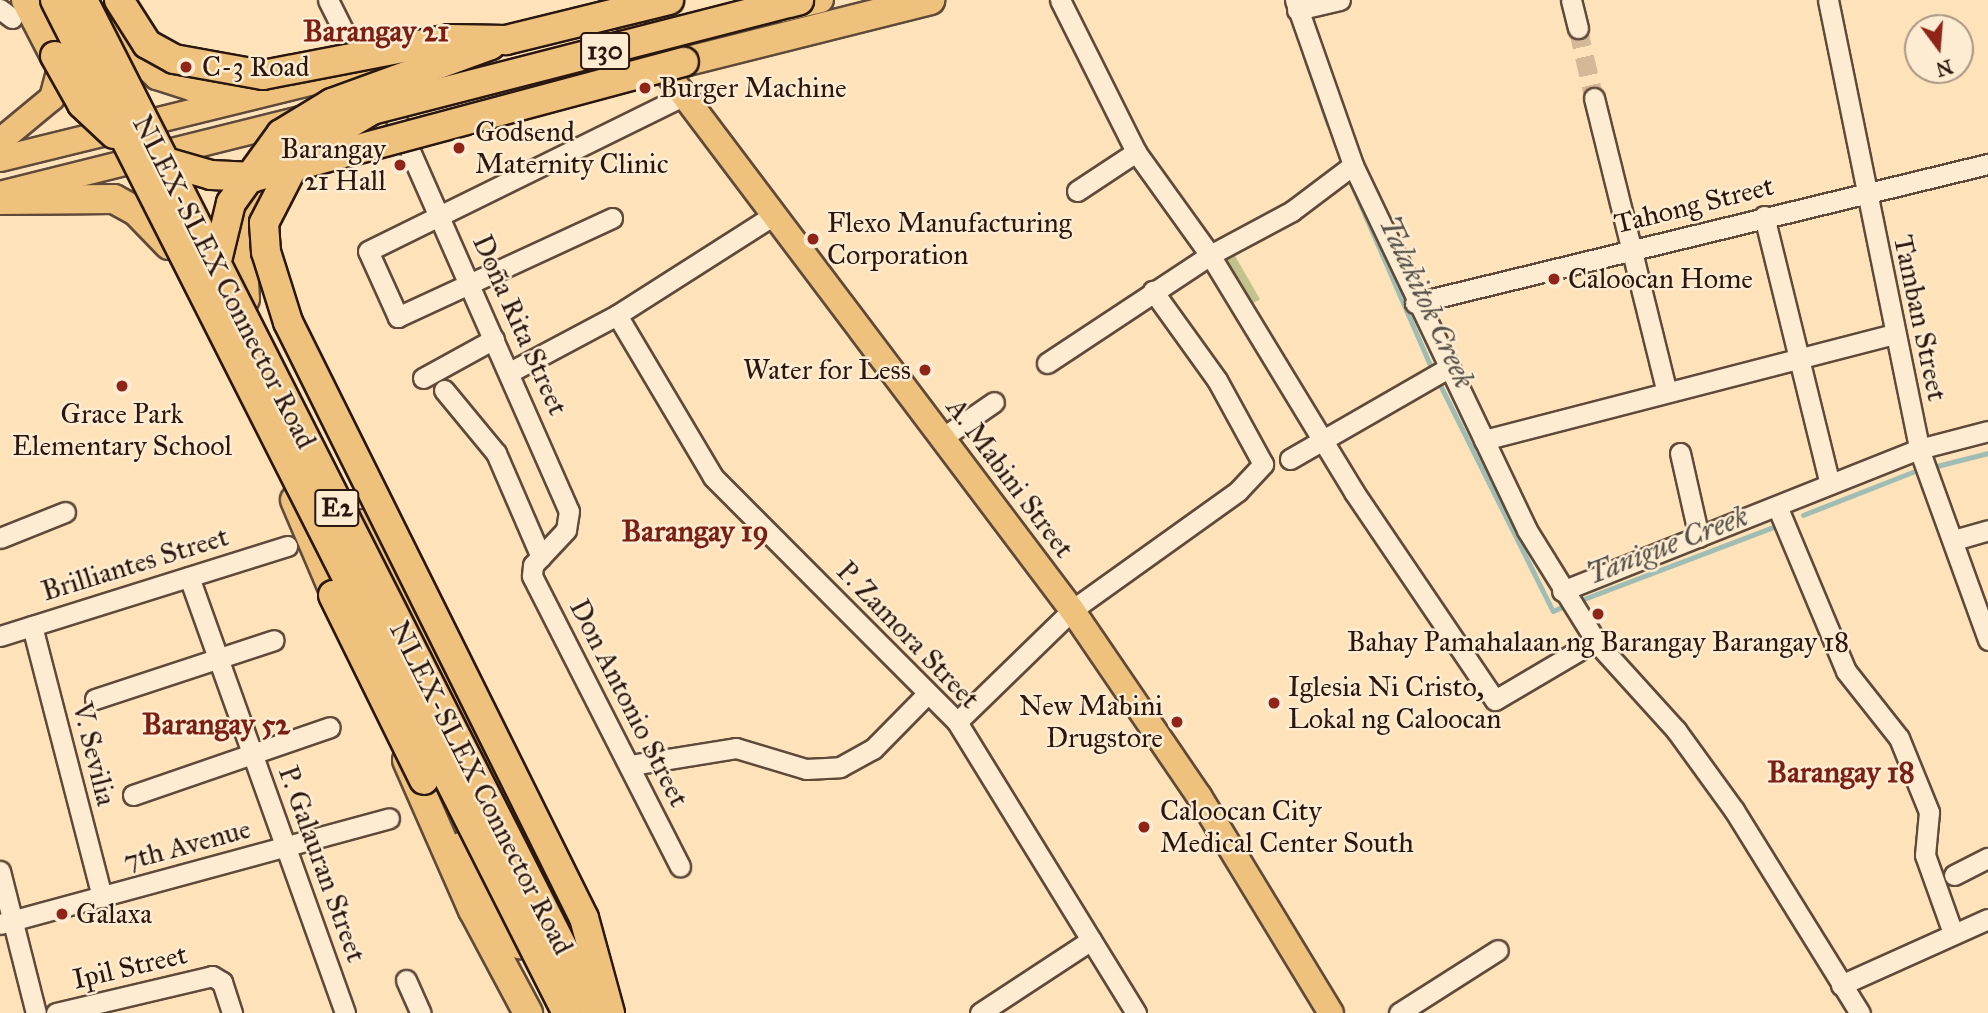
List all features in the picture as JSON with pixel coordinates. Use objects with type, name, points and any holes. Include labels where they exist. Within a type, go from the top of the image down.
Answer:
[{"type":"highway","name":"NLEX-SLEX Connector Road","points":[[83,0],[596,1013]]},
{"type":"highway","points":[[119,0],[147,44],[174,59],[263,75],[450,39],[506,40]]},
{"type":"highway","points":[[565,1013],[424,780],[225,377],[213,312],[218,244],[231,203],[281,134],[332,103],[506,40],[669,0]]},
{"type":"highway","points":[[610,1013],[584,918],[288,322],[266,252],[264,223],[287,167],[343,122],[395,101],[800,0]]},
{"type":"highway","points":[[13,9],[82,104],[119,139],[162,163],[254,177],[930,0]]},
{"type":"highway","name":"NLEX-SLEX Connector Road","points":[[55,13],[565,1013]]},
{"type":"highway","points":[[245,299],[241,236],[251,195],[271,163],[332,119],[388,101]]},
{"type":"highway","points":[[169,148],[245,299],[620,1013]]},
{"type":"highway","points":[[125,158],[288,485],[445,850],[528,1013]]},
{"type":"highway","points":[[0,197],[114,199],[138,212],[169,245]]},
{"type":"highway","points":[[288,485],[332,464]]},
{"type":"main road","points":[[43,0],[55,13],[125,158]]},
{"type":"main road","points":[[93,0],[169,148]]},
{"type":"main road","name":"130","points":[[0,159],[614,3],[643,0]]},
{"type":"main road","name":"130","points":[[0,197],[125,158],[388,101],[821,0]]},
{"type":"main road","name":"A. Mabini Street","points":[[614,3],[1072,610],[1199,796],[1331,1013]]},
{"type":"main road","points":[[0,141],[39,112],[60,84],[63,51],[55,13]]},
{"type":"main road","points":[[109,32],[157,77],[191,88],[294,86]]},
{"type":"main road","points":[[46,148],[55,178]]},
{"type":"street","points":[[328,0],[346,36]]},
{"type":"street","points":[[1060,0],[1136,152],[1210,255],[1323,437],[1495,700],[1595,641]]},
{"type":"street","points":[[1340,0],[1296,5],[1353,165],[1415,303],[1440,373],[1484,440],[1562,591],[1595,641],[1676,730],[1727,800],[1860,1013]]},
{"type":"street","points":[[1571,0],[1578,28]]},
{"type":"street","name":"Tamban Street","points":[[1828,0],[1865,191],[1923,461],[1954,540],[1988,640]]},
{"type":"street","points":[[612,218],[398,317],[368,251],[683,96]]},
{"type":"street","points":[[1594,98],[1666,389]]},
{"type":"street","name":"Doña Rita Street","points":[[388,101],[510,372],[569,511],[566,530],[537,561]]},
{"type":"street","points":[[1077,191],[1136,152]]},
{"type":"street","name":"Tahong Street","points":[[1415,303],[1865,191],[1988,164]]},
{"type":"street","points":[[1047,363],[1210,255],[1292,211],[1353,165]]},
{"type":"street","points":[[510,372],[617,315],[774,215]]},
{"type":"street","points":[[1764,216],[1830,484]]},
{"type":"street","points":[[957,722],[1072,610],[1238,491],[1263,464],[1217,380],[1153,291]]},
{"type":"street","name":"P. Zamora Street","points":[[617,315],[713,477],[957,722],[1136,1013]]},
{"type":"street","points":[[1484,440],[1666,389],[1895,334]]},
{"type":"street","points":[[423,378],[494,339]]},
{"type":"street","points":[[1290,459],[1323,437],[1440,373]]},
{"type":"street","name":"Don Antonio Street","points":[[444,390],[496,453],[537,561],[546,604],[631,765],[680,866]]},
{"type":"street","points":[[942,438],[994,402]]},
{"type":"street","points":[[1562,591],[1830,484],[1923,461],[1988,431]]},
{"type":"street","points":[[1680,453],[1699,537]]},
{"type":"street","points":[[1777,506],[1846,671],[1899,738],[1929,812],[1925,855],[1953,933]]},
{"type":"street","points":[[0,538],[65,512]]},
{"type":"street","points":[[1954,540],[1988,530]]},
{"type":"street","name":"Brilliantes Street","points":[[0,636],[287,546]]},
{"type":"street","name":"P. Galauran Street","points":[[189,577],[345,1013]]},
{"type":"street","name":"V. Sevilia","points":[[32,626],[102,897]]},
{"type":"street","points":[[95,699],[274,640]]},
{"type":"street","points":[[631,765],[736,748],[806,769],[840,767],[873,749],[929,694]]},
{"type":"street","points":[[132,795],[330,727]]},
{"type":"street","name":"7th Avenue","points":[[6,923],[388,818]]},
{"type":"street","points":[[1954,875],[1988,858]]},
{"type":"street","points":[[0,871],[6,923],[36,1013]]},
{"type":"street","points":[[1841,985],[1988,919]]},
{"type":"street","points":[[980,1013],[1091,940]]},
{"type":"street","points":[[1399,1013],[1497,950]]},
{"type":"street","name":"Ipil Street","points":[[56,1013],[217,976],[232,1013]]},
{"type":"street","points":[[406,980],[421,1013]]},
{"type":"shaded area","points":[[1231,249],[1260,299],[1238,312],[1209,262]]},
{"type":"waterway","name":"Talakitok Creek","points":[[1307,62],[1328,123]]},
{"type":"waterway","name":"Talakitok Creek","points":[[1350,180],[1433,371]]},
{"type":"waterway","name":"Talakitok Creek","points":[[1437,378],[1553,611],[1564,606]]},
{"type":"waterway","name":"Tanigue Creek","points":[[1937,466],[1988,453]]},
{"type":"waterway","name":"Tanigue Creek","points":[[1803,515],[1915,471]]},
{"type":"waterway","name":"Tanigue Creek","points":[[1576,602],[1773,527]]},
{"type":"tunnel","points":[[1578,28],[1594,98]]},
{"type":"place","name":"C-3 Road","points":[[186,67]]},
{"type":"place","name":"Burger Machine","points":[[645,88]]},
{"type":"place","name":"Godsend Maternity Clinic","points":[[459,148]]},
{"type":"place","name":"Barangay 21 Hall","points":[[400,165]]},
{"type":"place","name":"Flexo Manufacturing Corporation","points":[[813,239]]},
{"type":"place","name":"Caloocan Home","points":[[1554,279]]},
{"type":"place","name":"Water for Less","points":[[925,370]]},
{"type":"place","name":"Grace Park Elementary School","points":[[122,386]]},
{"type":"place","name":"Bahay Pamahalaan ng Barangay Barangay 18","points":[[1598,614]]},
{"type":"place","name":"Iglesia Ni Cristo, Lokal ng Caloocan","points":[[1274,703]]},
{"type":"place","name":"New Mabini Drugstore","points":[[1177,722]]},
{"type":"place","name":"Caloocan City Medical Center South","points":[[1144,827]]},
{"type":"place","name":"Galaxa","points":[[62,914]]},
{"type":"district","name":"Barangay 21","points":[[376,31]]},
{"type":"district","name":"Barangay 19","points":[[695,531]]},
{"type":"district","name":"Barangay 52","points":[[216,724]]},
{"type":"district","name":"Barangay 18","points":[[1841,772]]}]
